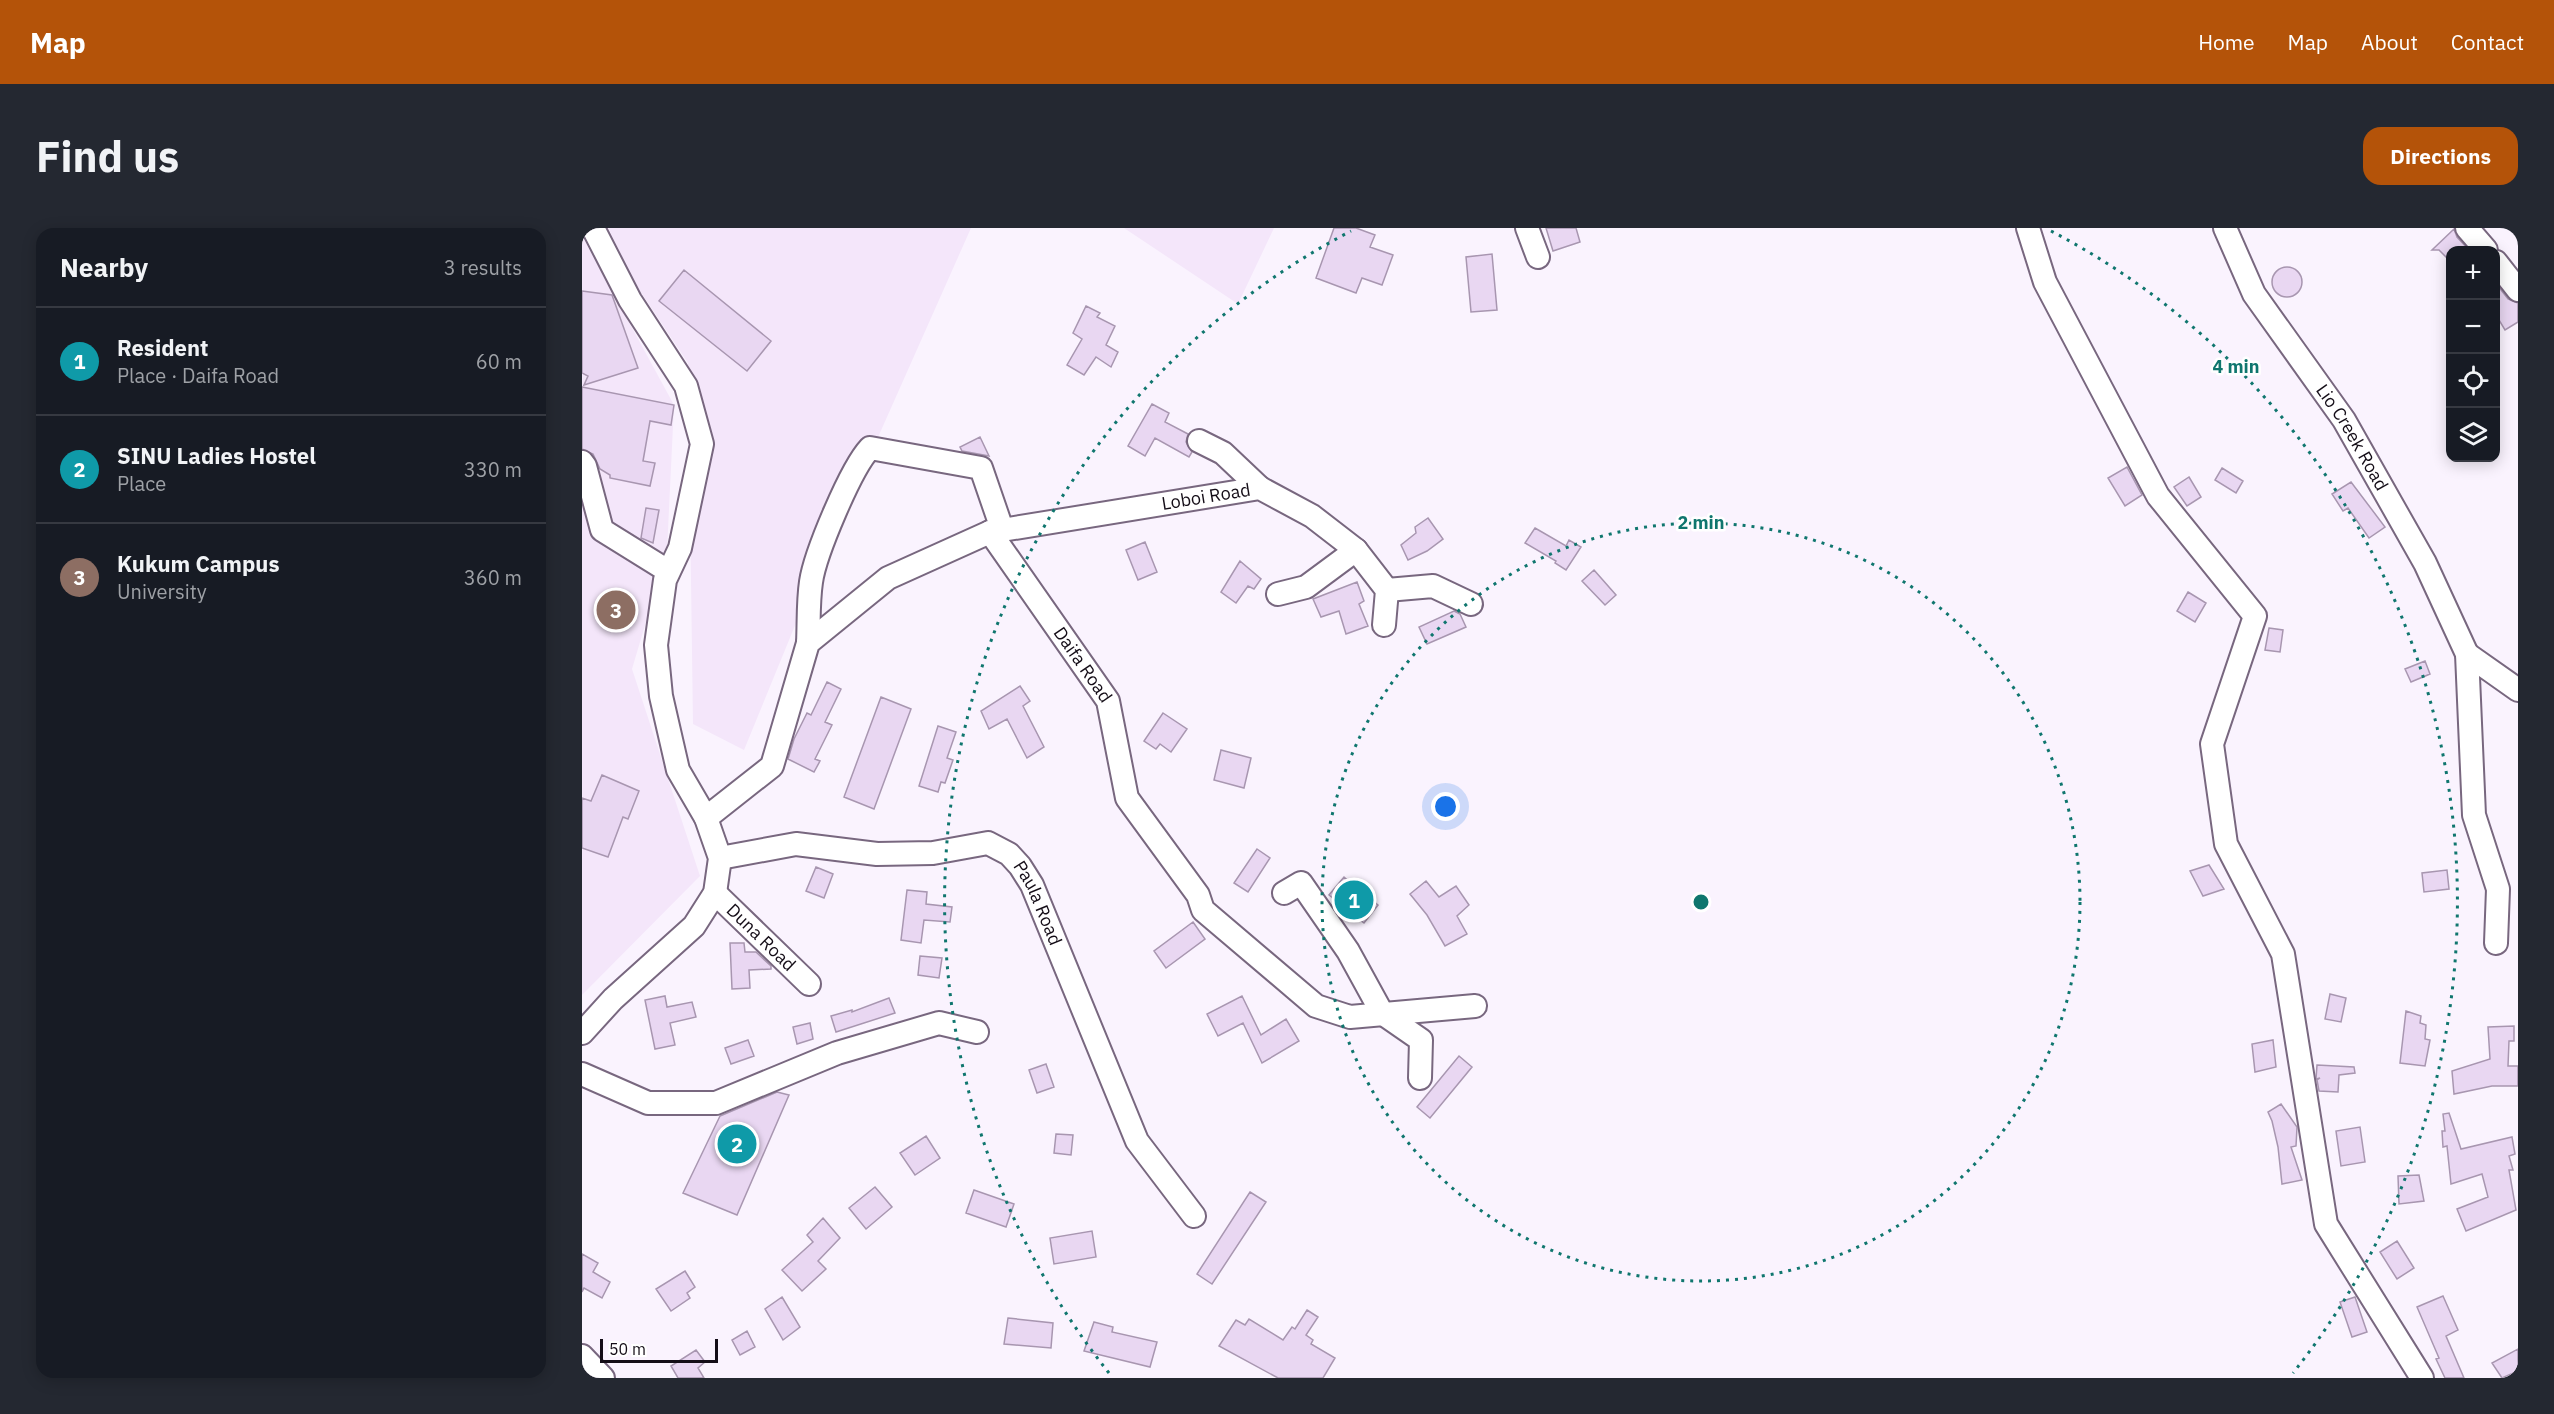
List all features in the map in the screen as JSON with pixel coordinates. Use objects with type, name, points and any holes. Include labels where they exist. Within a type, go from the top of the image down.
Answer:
[{"type":"street","points":[[582,1033],[613,999],[694,926],[715,893],[720,858],[706,818],[678,770],[661,696],[656,645],[668,571],[680,548],[702,444],[686,386],[630,300],[593,228]]},
{"type":"street","points":[[1527,228],[1538,257]]},
{"type":"street","points":[[2028,228],[2045,282],[2158,496],[2255,616],[2212,744],[2226,844],[2283,954],[2326,1224],[2422,1378]]},
{"type":"street","name":"Lio Creek Road","points":[[2225,228],[2254,294],[2344,420],[2420,552],[2467,654]]},
{"type":"street","points":[[2467,228],[2483,246]]},
{"type":"street","points":[[2500,267],[2518,290]]},
{"type":"street","points":[[1199,441],[1223,453],[1260,488]]},
{"type":"street","name":"Daifa Road","points":[[808,643],[811,581],[831,520],[861,457],[870,448],[981,468],[996,531],[1108,700],[1127,798],[1198,895],[1203,910],[1316,1006],[1350,1017],[1475,1006]]},
{"type":"street","points":[[582,462],[602,530],[668,571]]},
{"type":"street","name":"Loboi Road","points":[[996,531],[1260,488],[1312,516],[1356,550],[1387,590]]},
{"type":"street","points":[[706,818],[772,766],[808,643],[888,578],[996,531]]},
{"type":"street","points":[[1278,594],[1306,587],[1356,550]]},
{"type":"street","points":[[1384,625],[1387,590],[1433,586],[1472,604]]},
{"type":"street","points":[[2467,654],[2518,690]]},
{"type":"street","points":[[2467,654],[2474,815],[2498,889],[2496,943]]},
{"type":"street","name":"Paula Road","points":[[720,858],[796,844],[877,854],[933,853],[988,843],[1010,854],[1032,885],[1137,1141],[1194,1216]]},
{"type":"street","points":[[1284,892],[1301,884],[1348,951],[1382,1013],[1421,1040],[1420,1078]]},
{"type":"street","name":"Duna Road","points":[[715,893],[809,984]]},
{"type":"street","points":[[582,1074],[648,1103],[716,1103],[837,1053],[939,1023],[977,1032]]},
{"type":"street","points":[[582,1356],[603,1378]]},
{"type":"shaded area","points":[[598,228],[971,228],[803,606],[744,750],[693,724],[688,363]]},
{"type":"shaded area","points":[[1124,228],[1274,228],[1238,304]]},
{"type":"shaded area","points":[[582,236],[674,405],[667,551],[632,669],[700,876],[582,995]]},
{"type":"building","points":[[1334,228],[1356,228],[1375,235],[1370,247],[1393,255],[1382,285],[1362,278],[1356,293],[1316,278]]},
{"type":"building","points":[[1546,228],[1576,228],[1580,242],[1553,251]]},
{"type":"building","points":[[2454,229],[2457,237],[2465,246],[2446,246],[2446,257],[2439,250],[2432,250]]},
{"type":"building","points":[[1492,254],[1497,310],[1471,312],[1466,257]]},
{"type":"building","points":[[2287,267],[2297,272],[2302,282],[2297,292],[2287,297],[2277,292],[2272,282],[2277,272]]},
{"type":"building","points":[[684,270],[771,341],[747,371],[659,301]]},
{"type":"building","points":[[2500,289],[2508,299],[2518,303],[2518,322],[2505,330],[2500,322]]},
{"type":"building","points":[[582,291],[612,295],[638,368],[584,385],[588,376],[582,373]]},
{"type":"building","points":[[1086,306],[1100,313],[1097,317],[1115,326],[1106,345],[1118,352],[1111,367],[1096,357],[1084,375],[1067,365],[1082,339],[1073,333]]},
{"type":"building","points":[[582,387],[674,405],[671,425],[650,421],[643,461],[655,463],[650,486],[610,478],[610,475],[600,469],[593,454],[582,449]]},
{"type":"building","points":[[1152,404],[1169,413],[1165,422],[1188,434],[1186,442],[1192,452],[1189,457],[1155,438],[1145,456],[1128,446]]},
{"type":"building","points":[[980,437],[989,456],[962,451],[960,447]]},
{"type":"building","points":[[2127,467],[2142,495],[2125,506],[2108,478]]},
{"type":"building","points":[[2222,468],[2243,481],[2236,493],[2215,480]]},
{"type":"building","points":[[2189,477],[2201,497],[2187,506],[2174,487]]},
{"type":"building","points":[[2351,482],[2385,527],[2369,538],[2348,508],[2343,511],[2332,494]]},
{"type":"building","points":[[646,508],[659,510],[653,543],[641,538]]},
{"type":"building","points":[[1428,518],[1443,539],[1427,551],[1408,560],[1401,545],[1416,533],[1415,527]]},
{"type":"building","points":[[1535,528],[1566,546],[1569,540],[1581,547],[1566,570],[1555,563],[1556,561],[1525,543]]},
{"type":"building","points":[[1145,542],[1157,572],[1138,580],[1126,550]]},
{"type":"building","points":[[1240,561],[1261,579],[1254,589],[1248,586],[1236,603],[1221,592]]},
{"type":"building","points":[[1594,570],[1616,595],[1605,605],[1582,581]]},
{"type":"building","points":[[1357,582],[1364,601],[1359,604],[1368,626],[1346,634],[1339,611],[1321,617],[1313,599]]},
{"type":"building","points":[[2188,592],[2206,603],[2195,622],[2177,611]]},
{"type":"building","points":[[1454,611],[1460,614],[1466,627],[1427,644],[1419,627]]},
{"type":"building","points":[[2269,628],[2283,630],[2280,652],[2265,650]]},
{"type":"building","points":[[2425,661],[2430,674],[2411,682],[2405,669]]},
{"type":"building","points":[[827,682],[841,689],[825,722],[832,725],[815,759],[820,761],[814,772],[788,759],[794,739],[807,713],[811,715]]},
{"type":"building","points":[[1020,686],[1030,701],[1023,706],[1044,747],[1027,758],[1007,719],[989,729],[981,711]]},
{"type":"building","points":[[881,697],[911,709],[874,809],[844,797]]},
{"type":"building","points":[[1163,713],[1187,729],[1171,752],[1160,744],[1156,749],[1144,741]]},
{"type":"building","points":[[938,726],[956,732],[947,758],[953,760],[945,783],[941,782],[938,792],[919,786]]},
{"type":"building","points":[[1221,750],[1251,758],[1244,788],[1214,780]]},
{"type":"building","points":[[602,775],[639,791],[628,819],[623,817],[608,857],[582,848],[582,798],[591,801]]},
{"type":"building","points":[[1257,849],[1270,858],[1248,892],[1234,883]]},
{"type":"building","points":[[2209,865],[2224,889],[2203,896],[2190,871]]},
{"type":"building","points":[[816,867],[833,874],[824,898],[806,891]]},
{"type":"building","points":[[2447,870],[2449,889],[2424,892],[2422,873]]},
{"type":"building","points":[[1344,877],[1353,885],[1358,880],[1367,888],[1363,892],[1378,905],[1364,923],[1329,895]]},
{"type":"building","points":[[1426,881],[1439,897],[1456,886],[1469,905],[1457,916],[1467,934],[1445,946],[1427,915],[1410,894]]},
{"type":"building","points":[[907,890],[927,892],[926,904],[952,907],[950,922],[924,920],[921,943],[901,940]]},
{"type":"building","points":[[1193,922],[1205,939],[1166,968],[1154,951]]},
{"type":"building","points":[[730,943],[744,943],[745,952],[756,952],[771,966],[771,969],[749,970],[750,988],[732,989]]},
{"type":"building","points":[[920,956],[942,958],[939,978],[918,975]]},
{"type":"building","points":[[2330,994],[2346,998],[2341,1022],[2325,1019]]},
{"type":"building","points":[[665,996],[667,1007],[692,1002],[696,1017],[670,1023],[675,1045],[655,1049],[645,1000]]},
{"type":"building","points":[[1242,996],[1261,1035],[1286,1019],[1299,1041],[1262,1063],[1243,1023],[1218,1036],[1207,1014]]},
{"type":"building","points":[[889,998],[895,1013],[836,1032],[831,1016],[852,1010],[852,1012]]},
{"type":"building","points":[[2406,1011],[2421,1016],[2420,1023],[2426,1025],[2425,1039],[2430,1040],[2425,1066],[2400,1063]]},
{"type":"building","points":[[810,1023],[813,1039],[797,1044],[793,1027]]},
{"type":"building","points":[[2514,1026],[2514,1041],[2509,1041],[2508,1066],[2518,1066],[2518,1086],[2492,1086],[2454,1094],[2452,1071],[2490,1059],[2488,1027]]},
{"type":"building","points":[[748,1040],[754,1056],[731,1064],[725,1048]]},
{"type":"building","points":[[2273,1040],[2276,1067],[2255,1072],[2252,1044]]},
{"type":"building","points":[[1459,1056],[1472,1067],[1430,1118],[1417,1107]]},
{"type":"building","points":[[1046,1064],[1054,1087],[1037,1093],[1029,1070]]},
{"type":"building","points":[[2317,1065],[2354,1067],[2355,1073],[2339,1075],[2338,1092],[2319,1091],[2317,1080],[2320,1078],[2316,1079]]},
{"type":"building","points":[[777,1092],[789,1095],[737,1215],[683,1193],[720,1116]]},
{"type":"building","points":[[2281,1104],[2297,1127],[2296,1146],[2291,1147],[2302,1180],[2282,1184],[2278,1147],[2268,1112]]},
{"type":"building","points":[[2449,1113],[2461,1149],[2512,1137],[2515,1154],[2509,1156],[2513,1170],[2509,1170],[2516,1210],[2466,1231],[2457,1209],[2488,1197],[2482,1174],[2451,1184],[2447,1146],[2443,1147],[2442,1131],[2445,1131],[2443,1114]]},
{"type":"building","points":[[2360,1127],[2365,1162],[2341,1166],[2336,1131]]},
{"type":"building","points":[[1056,1134],[1073,1135],[1071,1155],[1054,1153]]},
{"type":"building","points":[[926,1136],[940,1158],[915,1175],[900,1153]]},
{"type":"building","points":[[2419,1175],[2424,1201],[2399,1204],[2398,1176]]},
{"type":"building","points":[[875,1187],[892,1207],[866,1229],[849,1208]]},
{"type":"building","points":[[974,1190],[1014,1204],[1006,1227],[966,1213]]},
{"type":"building","points":[[1250,1192],[1266,1202],[1212,1284],[1197,1274]]},
{"type":"building","points":[[823,1218],[840,1238],[818,1261],[826,1269],[802,1291],[782,1270],[813,1242],[807,1235]]},
{"type":"building","points":[[1092,1231],[1096,1257],[1054,1264],[1050,1238]]},
{"type":"building","points":[[2397,1241],[2414,1268],[2397,1279],[2380,1252]]},
{"type":"building","points":[[582,1254],[598,1263],[593,1272],[610,1282],[602,1298],[584,1288],[582,1292]]},
{"type":"building","points":[[685,1271],[695,1287],[687,1293],[690,1298],[671,1311],[656,1289]]},
{"type":"building","points":[[2443,1296],[2458,1330],[2446,1336],[2464,1378],[2445,1378],[2417,1307]]},
{"type":"building","points":[[782,1297],[800,1327],[783,1340],[765,1309]]},
{"type":"building","points":[[2355,1297],[2367,1332],[2352,1337],[2340,1302]]},
{"type":"building","points":[[1307,1310],[1318,1317],[1306,1335],[1313,1340],[1311,1344],[1335,1358],[1323,1378],[1278,1378],[1219,1346],[1236,1320],[1245,1325],[1249,1319],[1283,1340],[1292,1327],[1295,1329]]},
{"type":"building","points":[[1008,1318],[1053,1323],[1051,1348],[1004,1344]]},
{"type":"building","points":[[1094,1322],[1113,1327],[1112,1332],[1157,1342],[1150,1367],[1084,1351]]},
{"type":"building","points":[[747,1331],[755,1347],[740,1355],[732,1340]]},
{"type":"building","points":[[2518,1349],[2518,1371],[2502,1378],[2492,1363]]},
{"type":"building","points":[[696,1350],[705,1362],[698,1368],[704,1378],[678,1378],[671,1366]]},
{"type":"place","name":"Kukum Campus","points":[[616,610]]},
{"type":"place","name":"Resident","points":[[1354,900]]},
{"type":"place","name":"SINU Ladies Hostel","points":[[737,1144]]}]
